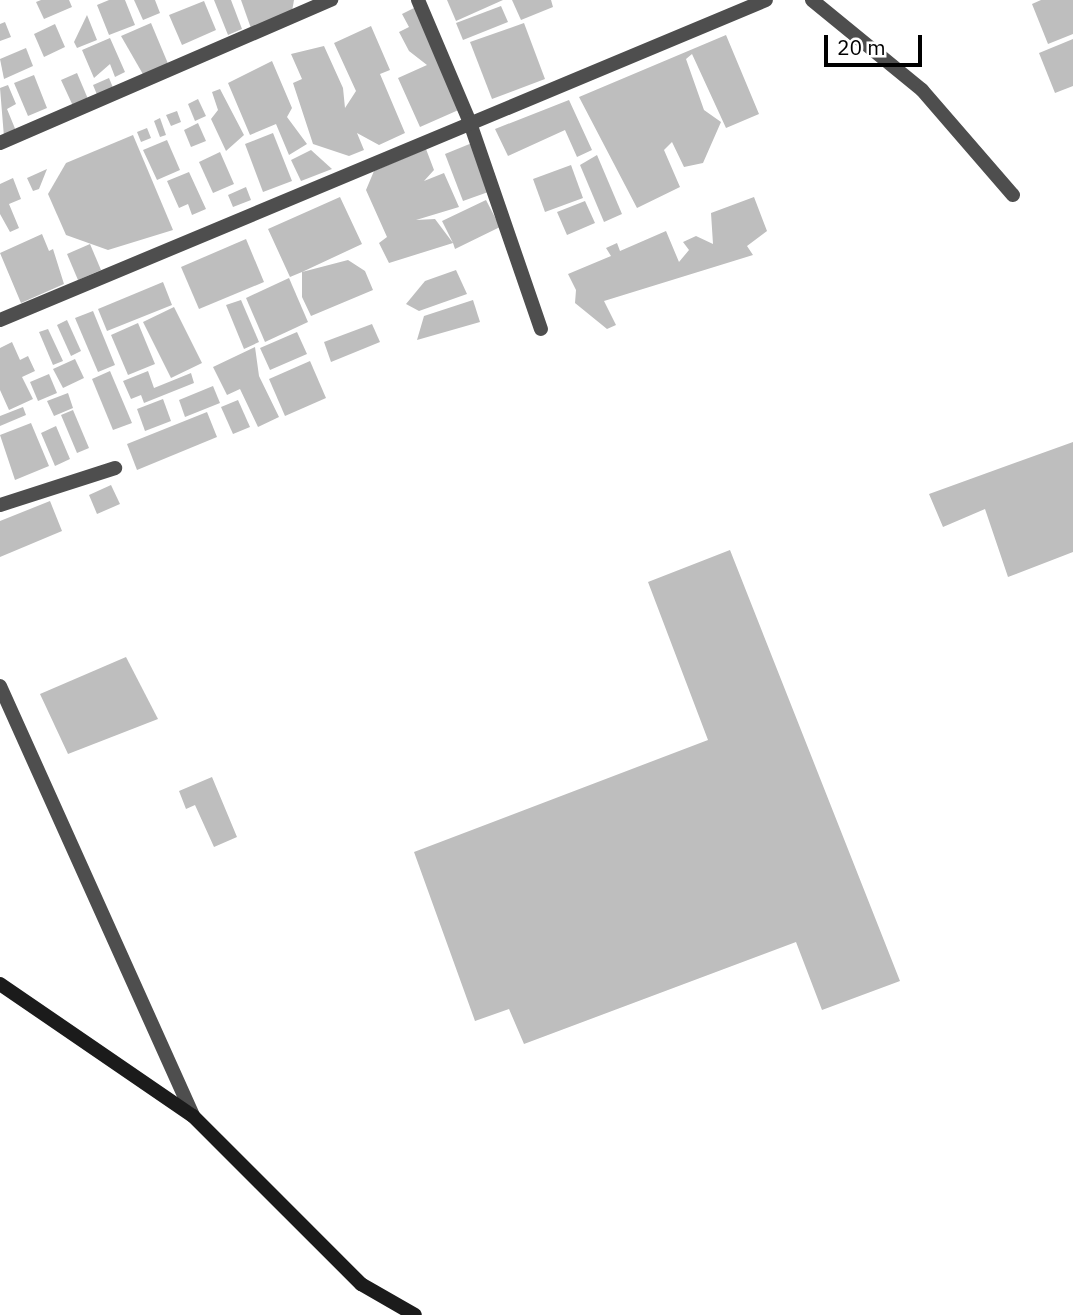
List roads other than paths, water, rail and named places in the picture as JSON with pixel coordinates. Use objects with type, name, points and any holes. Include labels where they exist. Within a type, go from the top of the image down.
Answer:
[{"type":"main road","points":[[0,984],[193,1116],[361,1284],[415,1315]]},
{"type":"street","points":[[0,143],[331,0]]},
{"type":"street","points":[[418,0],[469,120],[541,328]]},
{"type":"street","points":[[0,320],[469,120],[766,0]]},
{"type":"street","points":[[812,0],[922,90],[1013,195]]},
{"type":"street","points":[[0,505],[115,468]]},
{"type":"street","points":[[0,686],[193,1116]]}]
